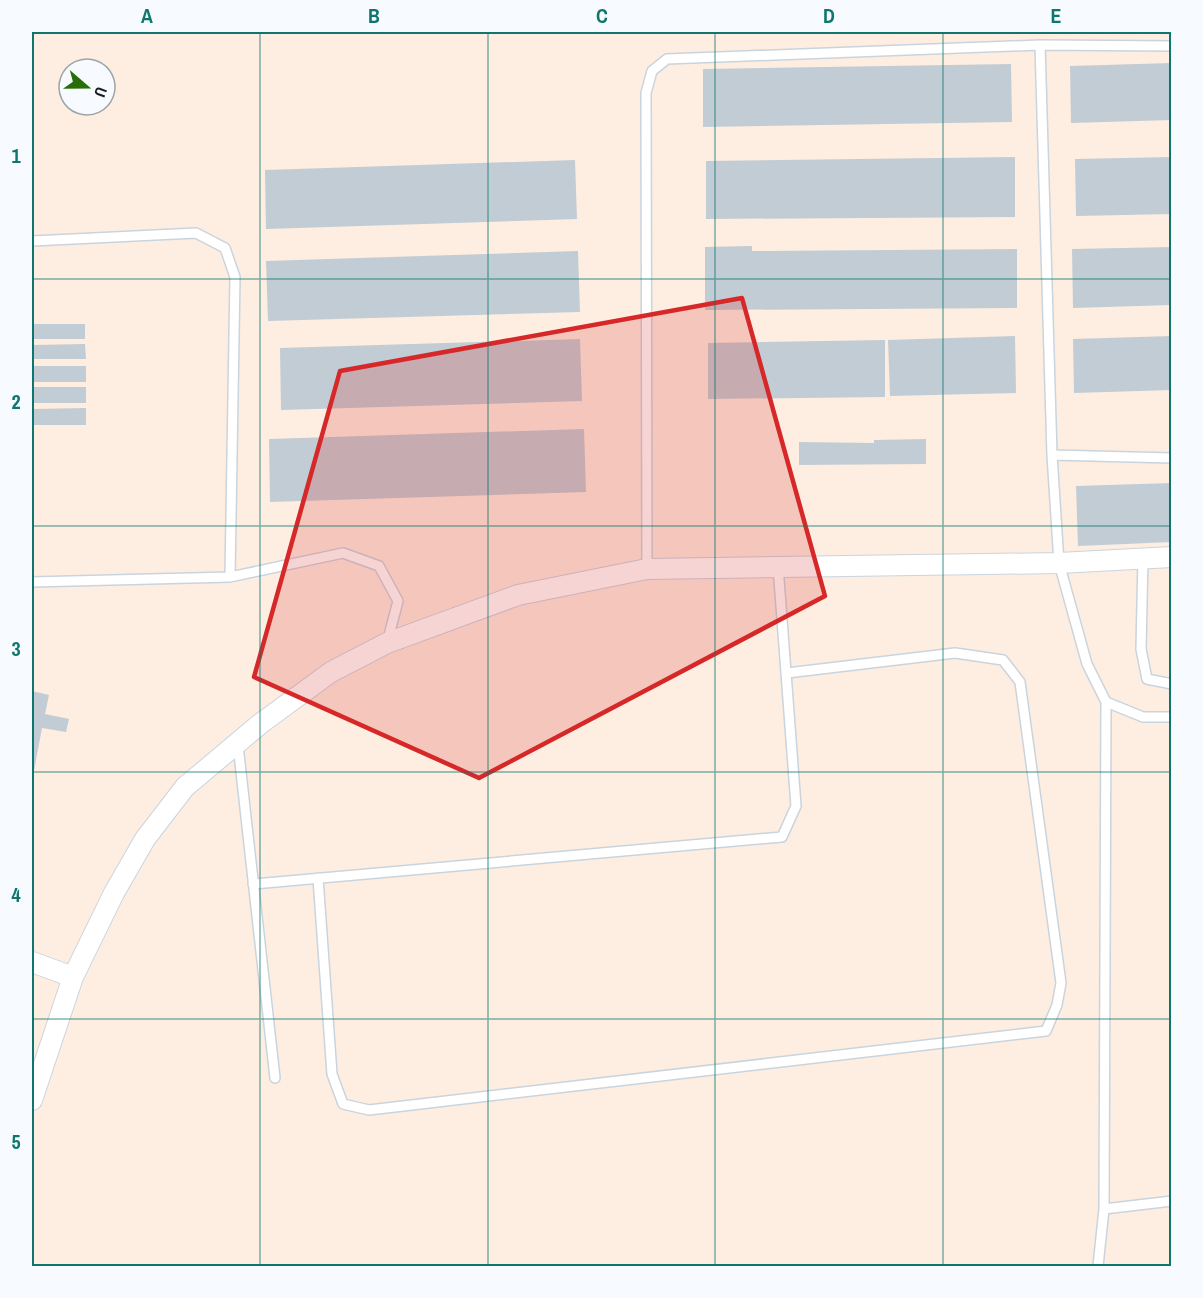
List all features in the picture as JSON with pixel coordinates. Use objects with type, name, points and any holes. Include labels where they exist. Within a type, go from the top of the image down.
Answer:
[{"type":"street","points":[[32,1100],[73,977],[114,893],[145,839],[185,787],[290,700],[331,672],[387,643],[518,595],[647,569],[1059,563],[1172,557]]},
{"type":"street","points":[[32,962],[73,977]]},
{"type":"lane","points":[[1040,45],[1052,455],[1059,563],[1088,664],[1106,702],[1104,1209],[1098,1266]]},
{"type":"lane","points":[[647,569],[646,93],[652,71],[666,59],[1040,45],[1172,46]]},
{"type":"lane","points":[[32,241],[196,233],[225,248],[235,277],[230,577]]},
{"type":"lane","points":[[1052,455],[1172,458]]},
{"type":"lane","points":[[32,582],[230,577],[343,553],[379,566],[398,601],[387,643]]},
{"type":"lane","points":[[1143,558],[1141,649],[1147,679],[1172,684]]},
{"type":"lane","points":[[253,884],[782,837],[796,806],[778,567]]},
{"type":"lane","points":[[318,878],[333,1074],[343,1104],[369,1110],[1046,1031],[1057,1005],[1061,983],[1020,681],[1003,660],[955,653],[787,673]]},
{"type":"lane","points":[[1106,702],[1143,717],[1172,717]]},
{"type":"lane","points":[[238,742],[275,1078]]},
{"type":"lane","points":[[1104,1209],[1172,1202]]},
{"type":"highlighted area","points":[[742,298],[825,596],[479,778],[254,677],[340,371]]},
{"type":"shaded area","points":[[32,32],[1171,32],[1171,1266],[32,1266]]},
{"type":"building","points":[[1172,63],[1172,120],[1071,123],[1070,66]]},
{"type":"building","points":[[1011,64],[1012,122],[703,127],[703,69]]},
{"type":"building","points":[[1015,157],[1015,217],[706,219],[706,161]]},
{"type":"building","points":[[1172,157],[1172,214],[1076,216],[1075,159]]},
{"type":"building","points":[[575,160],[577,219],[266,229],[265,170]]},
{"type":"building","points":[[752,246],[752,251],[1017,249],[1017,308],[705,310],[705,247]]},
{"type":"building","points":[[1172,247],[1172,305],[1073,308],[1072,249]]},
{"type":"building","points":[[578,251],[580,312],[268,321],[266,261]]},
{"type":"building","points":[[32,324],[85,324],[85,339],[32,339]]},
{"type":"building","points":[[1015,336],[1016,393],[890,396],[888,340]]},
{"type":"building","points":[[1172,336],[1172,390],[1074,393],[1073,339]]},
{"type":"building","points":[[580,339],[582,401],[281,410],[280,348]]},
{"type":"building","points":[[885,340],[885,397],[708,399],[708,343]]},
{"type":"building","points":[[85,344],[86,359],[32,359],[32,345]]},
{"type":"building","points":[[32,366],[86,366],[86,382],[32,382]]},
{"type":"building","points":[[32,387],[86,387],[86,403],[32,403]]},
{"type":"building","points":[[86,408],[86,425],[32,425],[32,409]]},
{"type":"building","points":[[584,429],[586,492],[270,502],[269,439]]},
{"type":"building","points":[[926,439],[926,464],[799,465],[799,442],[874,443],[874,440]]},
{"type":"building","points":[[1172,483],[1172,542],[1078,546],[1076,486]]},
{"type":"building","points":[[32,691],[49,695],[45,714],[69,719],[66,732],[42,728],[33,776]]}]
